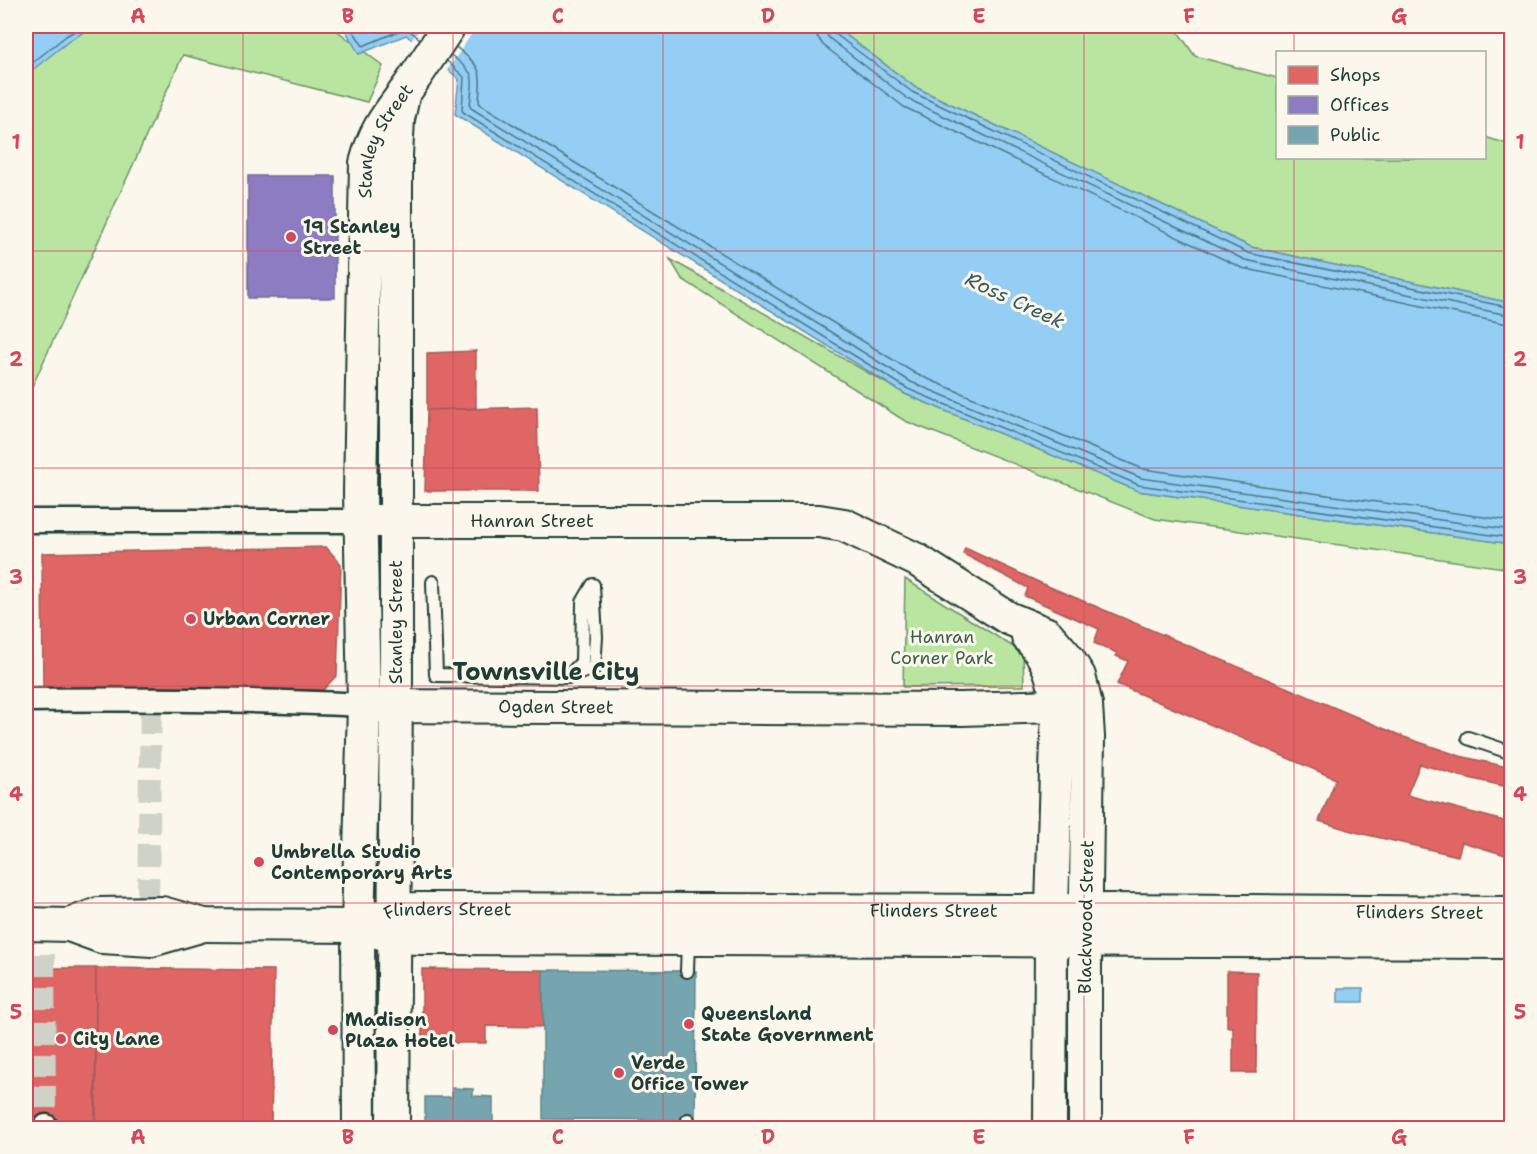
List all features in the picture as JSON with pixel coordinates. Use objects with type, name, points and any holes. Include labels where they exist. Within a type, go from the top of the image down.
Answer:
[{"type":"main road","points":[[407,89],[449,26]]},
{"type":"main road","name":"Stanley Street","points":[[359,1128],[358,926],[364,705],[360,521],[365,179],[366,163],[374,138],[407,89]]},
{"type":"main road","name":"Stanley Street","points":[[393,1128],[396,182],[398,119],[407,89]]},
{"type":"main road","points":[[365,179],[379,167],[386,168],[396,182]]},
{"type":"main road","name":"Hanran Street","points":[[360,521],[819,520],[844,525],[917,560],[1008,618],[1047,634],[1068,657],[1079,676],[1072,705]]},
{"type":"main road","name":"Ogden Street","points":[[364,705],[962,709],[1072,705]]},
{"type":"main road","name":"Blackwood Street","points":[[1072,705],[1088,737],[1084,1128]]},
{"type":"main road","name":"Blackwood Street","points":[[1050,1128],[1052,926],[1072,705]]},
{"type":"main road","name":"Flinders Street","points":[[394,924],[688,939],[1085,925],[1511,918]]},
{"type":"main road","name":"Flinders Street","points":[[26,924],[69,924],[102,937],[152,940],[204,925],[1052,926]]},
{"type":"street","name":"Hanran Street","points":[[28,521],[360,521]]},
{"type":"street","name":"Ogden Street","points":[[26,700],[162,699],[364,705]]},
{"type":"lane","points":[[433,582],[436,675],[568,677],[594,668],[596,637],[593,585],[583,602],[582,662],[568,677]]},
{"type":"lane","points":[[1468,738],[1512,753]]},
{"type":"lane","points":[[687,971],[688,939]]},
{"type":"green space","points":[[73,26],[331,26],[383,66],[367,102],[183,55],[26,400],[26,56]]},
{"type":"green space","points":[[834,26],[1174,26],[1195,56],[1276,78],[1276,159],[1486,159],[1486,137],[1511,145],[1511,303],[1251,247],[915,87]]},
{"type":"green space","points":[[670,259],[905,394],[1138,491],[1511,544],[1511,569],[1155,519],[905,421],[682,279]]},
{"type":"green space","name":"Hanran Corner Park","points":[[905,579],[1023,653],[1024,686],[903,687]]},
{"type":"water","points":[[26,26],[94,26],[69,41],[26,75]]},
{"type":"water","name":"Ross Creek","points":[[343,26],[834,26],[915,87],[1251,247],[1511,303],[1511,544],[1138,491],[905,394],[455,114],[459,79],[406,35],[359,54]]},
{"type":"water","points":[[1338,988],[1363,988],[1363,1002],[1338,1002]]},
{"type":"pier","points":[[422,26],[477,26],[446,72],[410,42]]},
{"type":"building: Shops","points":[[476,351],[476,408],[427,410],[427,353]]},
{"type":"building: Shops","points":[[537,407],[539,491],[425,491],[427,410]]},
{"type":"building: Shops","name":"Urban Corner","points":[[326,547],[341,564],[337,675],[323,690],[43,690],[42,553]]},
{"type":"building: Shops","points":[[965,548],[1043,584],[1404,737],[1460,756],[1512,768],[1512,788],[1420,764],[1407,795],[1512,823],[1512,857],[1462,842],[1458,856],[1355,832],[1319,821],[1336,779],[1117,684],[1128,661],[1116,656],[1117,653],[1094,643],[1099,629],[1025,596],[1028,588],[963,554]]},
{"type":"building: Shops","name":"City Lane","points":[[26,968],[96,968],[96,1123],[26,1123]]},
{"type":"building: Shops","points":[[96,968],[274,970],[271,1128],[95,1128]]},
{"type":"building: Shops","points":[[422,969],[543,970],[543,1027],[486,1026],[486,1043],[422,1043]]},
{"type":"building: Shops","points":[[1227,971],[1257,972],[1256,1073],[1233,1073],[1233,1027],[1227,1027]]},
{"type":"building: Offices","name":"19 Stanley Street","points":[[248,176],[335,176],[335,298],[248,298]]},
{"type":"building: Public","name":"Verde Office Tower","points":[[543,970],[696,971],[695,1120],[543,1119]]},
{"type":"building: Public","points":[[452,1088],[473,1089],[473,1096],[493,1097],[493,1128],[425,1128],[425,1097],[452,1097]]},
{"type":"tunnel","points":[[148,899],[151,699]]},
{"type":"tunnel","points":[[44,954],[45,1108]]},
{"type":"place","name":"19 Stanley Street","points":[[291,237]]},
{"type":"place","name":"Urban Corner","points":[[191,619]]},
{"type":"place","name":"Umbrella Studio Contemporary Arts","points":[[259,862]]},
{"type":"place","name":"Queensland State Government","points":[[689,1024]]},
{"type":"place","name":"Madison Plaza Hotel","points":[[333,1030]]},
{"type":"place","name":"City Lane","points":[[61,1039]]},
{"type":"place","name":"Verde Office Tower","points":[[619,1073]]},
{"type":"district","name":"Townsville City","points":[[546,672]]}]
